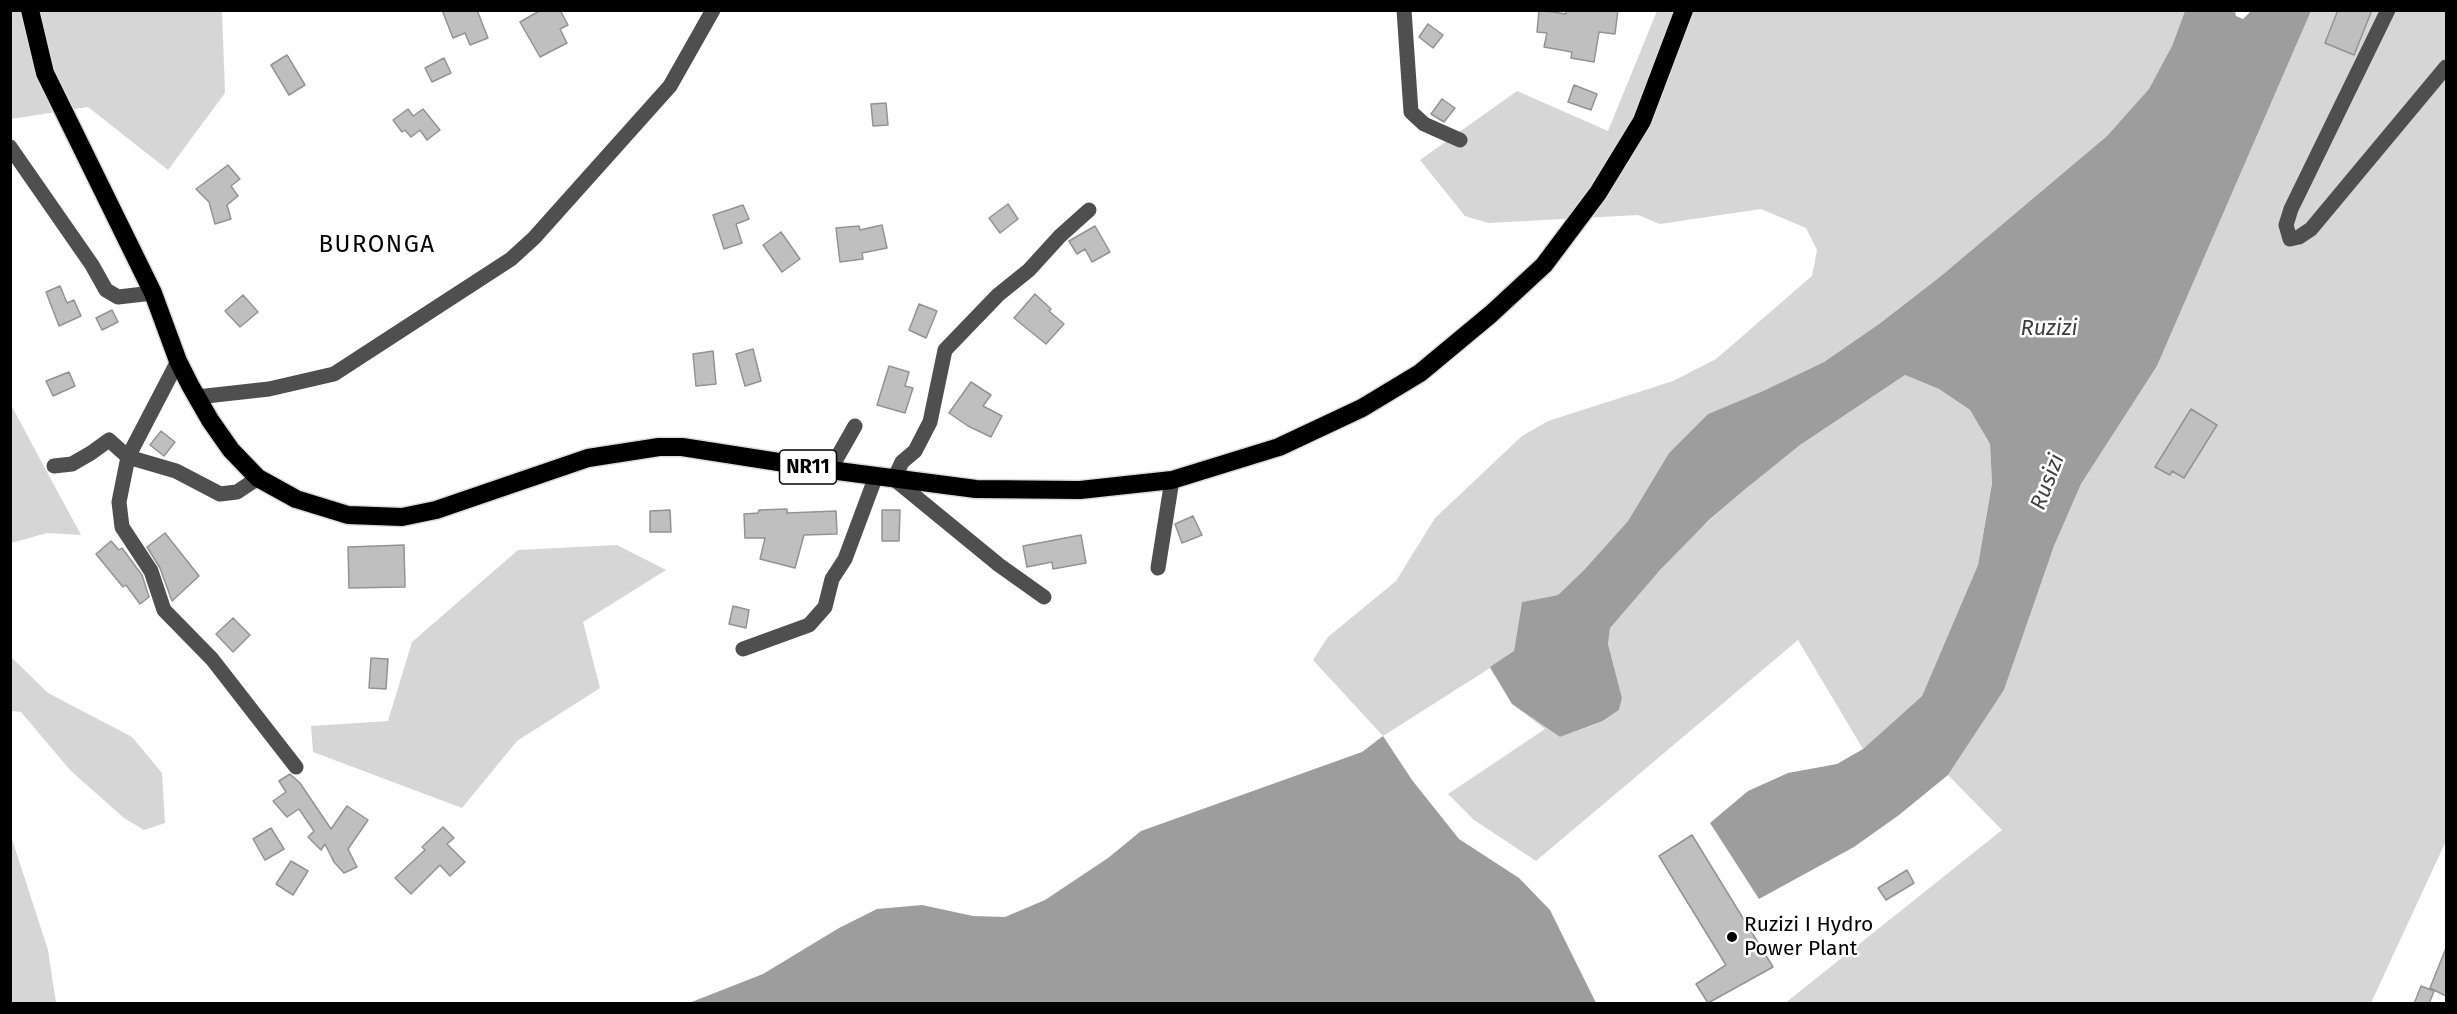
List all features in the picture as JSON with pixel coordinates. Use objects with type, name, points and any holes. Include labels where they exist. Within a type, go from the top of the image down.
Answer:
[{"type":"highway","name":"NR11","points":[[30,10],[45,73],[153,292],[178,361],[210,420],[231,450],[258,478],[296,499],[348,515],[402,517],[436,510],[588,458],[632,450],[682,447],[830,470],[976,489],[1080,490],[1172,480],[1279,447],[1362,408],[1420,372],[1491,314],[1544,265],[1598,194],[1642,121],[1684,10]]},
{"type":"street","points":[[197,397],[269,389],[334,374],[511,259],[534,238],[670,86],[713,10]]},
{"type":"street","points":[[1404,10],[1411,112],[1424,124],[1460,140]]},
{"type":"street","points":[[2388,10],[2291,209],[2286,225],[2290,239],[2299,237],[2311,229],[2446,68]]},
{"type":"street","points":[[10,147],[92,265],[106,290],[118,297],[153,292]]},
{"type":"street","points":[[743,649],[809,625],[825,607],[832,579],[845,559],[885,477],[915,451],[930,422],[945,350],[998,295],[1029,270],[1060,236],[1089,210]]},
{"type":"street","points":[[178,361],[128,457],[118,502],[122,527],[152,571],[164,610],[212,659],[296,767]]},
{"type":"street","points":[[830,470],[855,426]]},
{"type":"street","points":[[54,466],[72,464],[109,440],[128,457],[176,471],[220,494],[237,492],[258,478]]},
{"type":"street","points":[[885,477],[1044,597]]},
{"type":"street","points":[[1158,568],[1172,480]]},
{"type":"shaded area","points":[[11,11],[222,11],[225,93],[168,170],[88,107],[11,119]]},
{"type":"shaded area","points":[[1657,11],[2185,11],[2172,46],[2149,90],[2107,136],[1941,276],[1879,324],[1824,362],[1708,414],[1669,453],[1628,521],[1584,570],[1558,595],[1522,602],[1514,651],[1512,704],[1490,668],[1383,736],[1313,660],[1328,637],[1396,581],[1435,518],[1522,436],[1548,421],[1673,381],[1716,359],[1812,276],[1817,250],[1806,228],[1761,209],[1660,224],[1638,215],[1488,223],[1465,216],[1420,160],[1517,91],[1608,131]]},
{"type":"shaded area","points":[[2311,11],[2446,11],[2446,841],[2371,1003],[1784,1004],[2002,830],[1948,775],[2004,690],[2054,546],[2081,484],[2157,366]]},
{"type":"shaded area","points":[[1905,375],[1939,389],[1970,410],[1990,444],[1992,482],[1978,565],[1922,696],[1863,749],[1798,640],[1536,861],[1474,820],[1448,794],[1545,729],[1512,704],[1560,737],[1604,721],[1619,710],[1622,698],[1608,644],[1610,628],[1620,613],[1686,542],[1744,489],[1800,445]]},
{"type":"shaded area","points":[[10,405],[81,535],[47,533],[11,543]]},
{"type":"shaded area","points":[[617,545],[666,570],[583,622],[600,688],[517,741],[462,808],[313,752],[311,726],[388,721],[412,642],[518,550]]},
{"type":"shaded area","points":[[10,656],[48,693],[132,737],[162,773],[165,823],[144,830],[124,818],[70,770],[21,712],[11,711]]},
{"type":"shaded area","points":[[10,833],[48,950],[56,1003],[11,1003]]},
{"type":"water","name":"Ruzizi","points":[[2185,11],[2235,11],[2236,16],[2243,19],[2251,11],[2311,11],[2157,366],[2081,484],[2054,546],[2004,690],[1948,775],[1899,815],[1854,847],[1759,899],[1710,823],[1748,791],[1788,773],[1837,764],[1863,749],[1922,696],[1978,565],[1992,483],[1990,444],[1970,410],[1939,389],[1905,375],[1800,445],[1744,490],[1709,520],[1660,570],[1610,628],[1608,644],[1622,698],[1619,710],[1603,721],[1560,737],[1512,704],[1490,667],[1514,651],[1522,602],[1558,595],[1584,570],[1628,521],[1669,453],[1708,414],[1824,362],[1879,324],[1941,276],[2107,136],[2149,89],[2172,46]]},
{"type":"water","points":[[1383,736],[1412,780],[1459,839],[1519,878],[1550,910],[1596,1003],[689,1003],[763,974],[839,928],[877,909],[922,905],[973,916],[1005,917],[1045,900],[1108,858],[1141,831],[1362,752]]},
{"type":"building","points":[[442,10],[477,10],[488,38],[470,45],[465,33],[453,38]]},
{"type":"building","points":[[541,10],[560,10],[568,25],[560,29],[567,43],[540,57],[520,22]]},
{"type":"building","points":[[1539,10],[1566,14],[1566,10],[1618,10],[1615,34],[1599,32],[1594,62],[1571,58],[1572,52],[1544,47],[1547,33],[1537,32]]},
{"type":"building","points":[[2338,10],[2372,10],[2354,55],[2325,43]]},
{"type":"building","points":[[1428,24],[1443,35],[1433,48],[1419,37]]},
{"type":"building","points":[[287,55],[305,85],[289,95],[271,65]]},
{"type":"building","points":[[444,58],[451,73],[432,82],[425,68]]},
{"type":"building","points":[[1574,85],[1597,94],[1591,110],[1568,102]]},
{"type":"building","points":[[1442,99],[1455,108],[1444,122],[1431,114]]},
{"type":"building","points":[[886,103],[888,125],[873,126],[871,104]]},
{"type":"building","points":[[408,109],[413,116],[423,109],[440,130],[427,140],[420,130],[411,137],[405,130],[402,132],[393,120]]},
{"type":"building","points":[[228,165],[240,179],[231,186],[238,196],[227,205],[231,219],[215,224],[209,202],[196,189]]},
{"type":"building","points":[[1008,204],[1018,219],[1000,233],[989,218]]},
{"type":"building","points":[[743,205],[749,219],[736,224],[742,243],[724,249],[713,215]]},
{"type":"building","points":[[882,225],[887,248],[862,253],[863,259],[840,262],[836,228],[859,226],[860,230]]},
{"type":"building","points":[[1095,226],[1110,252],[1092,262],[1085,249],[1077,254],[1069,241]]},
{"type":"building","points":[[781,232],[800,259],[782,272],[763,245]]},
{"type":"building","points":[[60,286],[67,303],[74,300],[81,316],[59,326],[46,292]]},
{"type":"building","points":[[1035,294],[1064,324],[1046,344],[1014,318]]},
{"type":"building","points":[[243,295],[258,312],[240,327],[225,311]]},
{"type":"building","points":[[919,304],[937,311],[926,338],[909,330]]},
{"type":"building","points":[[112,310],[118,322],[102,330],[96,318]]},
{"type":"building","points":[[753,349],[761,381],[745,386],[736,354]]},
{"type":"building","points":[[713,351],[716,384],[696,386],[693,354]]},
{"type":"building","points":[[889,366],[909,372],[905,386],[913,388],[905,413],[877,405]]},
{"type":"building","points":[[69,372],[75,386],[53,396],[46,381]]},
{"type":"building","points":[[971,382],[991,395],[983,406],[1002,416],[991,437],[968,426],[949,413]]},
{"type":"building","points":[[2191,409],[2217,425],[2184,478],[2172,471],[2170,475],[2155,467]]},
{"type":"building","points":[[161,431],[175,442],[164,456],[150,445]]},
{"type":"building","points":[[787,509],[787,513],[836,511],[837,534],[804,535],[795,568],[760,559],[765,538],[745,538],[744,514],[758,513],[759,510]]},
{"type":"building","points":[[670,510],[671,532],[650,532],[650,511]]},
{"type":"building","points":[[882,510],[900,510],[899,541],[882,541]]},
{"type":"building","points":[[1193,516],[1202,535],[1182,543],[1175,524]]},
{"type":"building","points":[[165,533],[199,576],[172,601],[160,568],[147,547]]},
{"type":"building","points":[[1081,535],[1086,563],[1053,569],[1052,562],[1027,567],[1023,546]]},
{"type":"building","points":[[111,541],[119,550],[122,548],[142,575],[149,597],[140,604],[126,585],[123,587],[96,554]]},
{"type":"building","points":[[404,545],[405,587],[349,588],[348,547]]},
{"type":"building","points":[[733,606],[749,610],[746,628],[729,624]]},
{"type":"building","points":[[233,618],[250,635],[233,652],[216,634]]},
{"type":"building","points":[[371,658],[388,659],[386,689],[369,688]]},
{"type":"building","points":[[290,774],[300,783],[331,829],[347,806],[368,820],[348,849],[357,867],[344,873],[334,862],[325,844],[321,850],[308,837],[314,831],[299,809],[287,817],[273,801],[286,792],[279,781]]},
{"type":"building","points":[[443,827],[454,838],[447,844],[465,862],[450,876],[440,865],[411,894],[395,878],[425,850],[422,847]]},
{"type":"building","points":[[271,828],[284,849],[265,860],[253,839]]},
{"type":"building","name":"Ruzizi I Hydro Power Plant","points":[[1692,835],[1773,967],[1708,1003],[1696,984],[1726,965],[1659,856]]},
{"type":"building","points":[[291,861],[308,871],[293,895],[276,884]]},
{"type":"building","points":[[1907,870],[1914,883],[1886,900],[1878,888]]},
{"type":"building","points":[[2446,948],[2446,996],[2430,988]]},
{"type":"building","points":[[2421,986],[2434,991],[2429,1004],[2414,1004]]},
{"type":"place","name":"Ruzizi I Hydro Power Plant","points":[[1732,937]]},
{"type":"district","name":"BURONGA","points":[[377,245]]},
{"type":"water label","name":"Rusizi","points":[[2048,482]]}]
